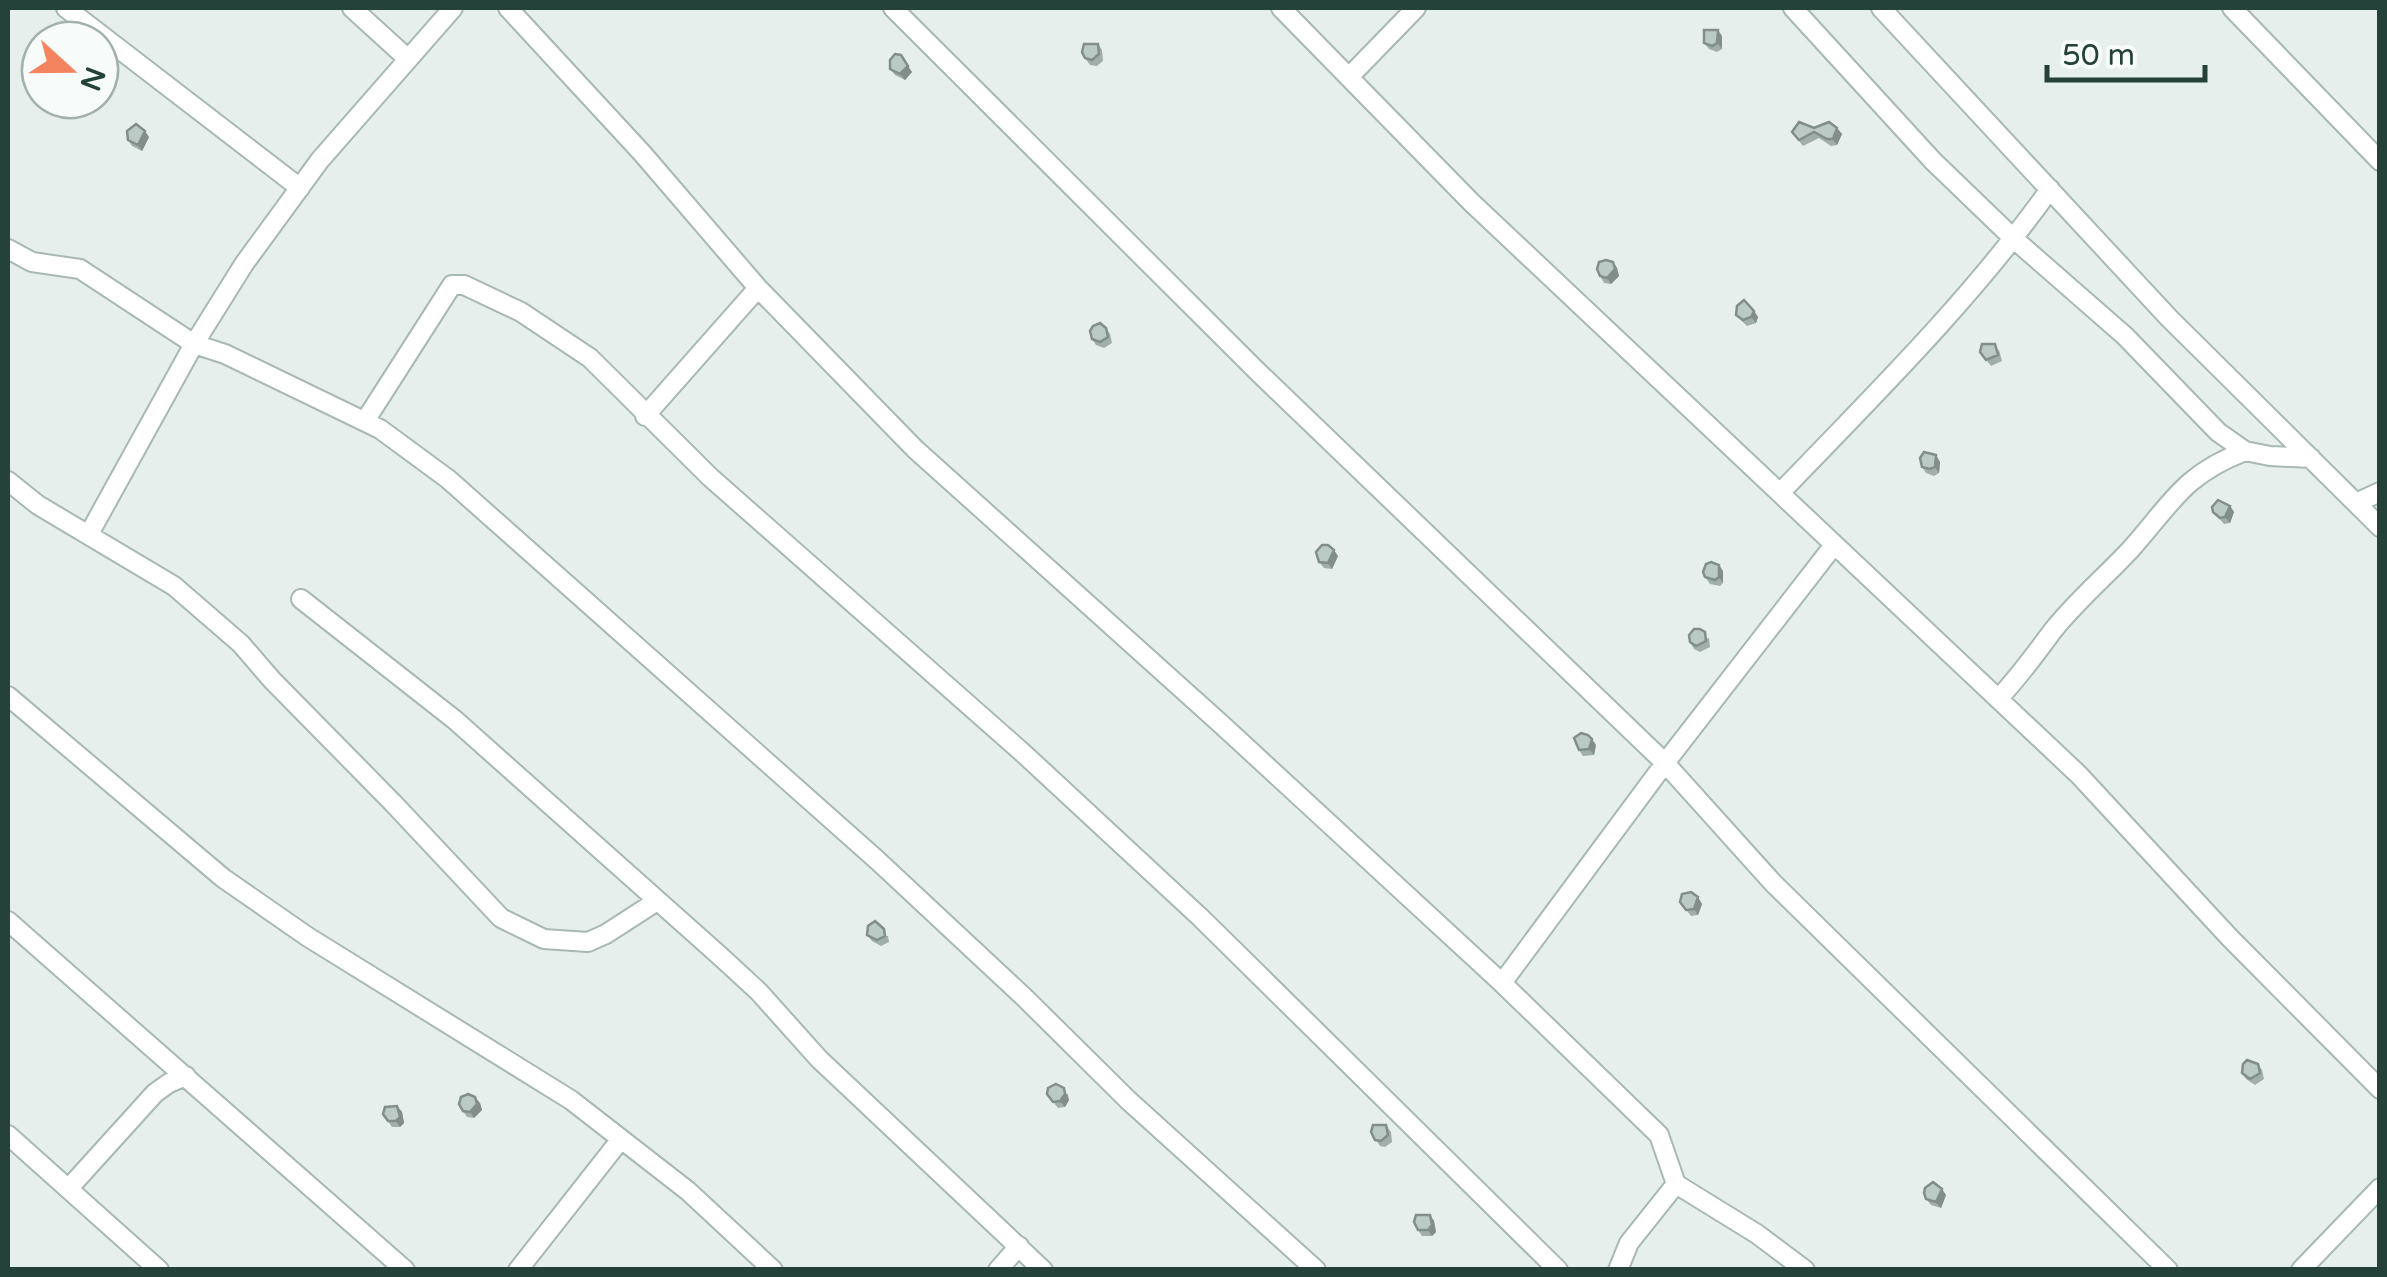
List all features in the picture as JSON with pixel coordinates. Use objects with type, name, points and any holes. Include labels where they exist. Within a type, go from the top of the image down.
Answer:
[{"type":"street","points":[[66,8],[300,188]]},
{"type":"street","points":[[352,8],[408,59]]},
{"type":"street","points":[[89,534],[194,344],[244,264],[320,160],[453,8]]},
{"type":"street","points":[[508,8],[642,153],[758,288],[914,449],[1502,983],[1659,1135],[1676,1184],[1757,1234],[1805,1270]]},
{"type":"street","points":[[892,8],[1258,371],[1665,763],[1773,883],[2168,1270]]},
{"type":"street","points":[[1281,8],[1471,202],[2080,775],[2230,938],[2380,1089]]},
{"type":"street","points":[[1349,77],[1416,8]]},
{"type":"street","points":[[1792,8],[1933,160],[2014,239],[2125,336],[2218,432],[2245,450],[2311,458]]},
{"type":"street","points":[[1881,8],[2169,318],[2380,528]]},
{"type":"street","points":[[2232,8],[2380,161]]},
{"type":"street","points":[[1780,493],[1948,316],[2014,239],[2050,189]]},
{"type":"street","points":[[8,249],[32,262],[80,269],[194,344],[225,354],[365,421],[448,479],[747,742],[1026,999],[1128,1100],[1316,1270]]},
{"type":"street","points":[[365,421],[444,293],[459,283],[521,312],[562,337],[590,358],[645,416],[1201,918],[1558,1270]]},
{"type":"street","points":[[645,416],[758,288]]},
{"type":"street","points":[[1998,699],[2168,502],[2219,461],[2245,450]]},
{"type":"street","points":[[8,482],[174,586],[241,644],[501,918],[544,939],[588,942],[657,901]]},
{"type":"street","points":[[2356,503],[2380,492]]},
{"type":"street","points":[[1502,983],[1834,545]]},
{"type":"street","points":[[300,598],[454,720],[760,992],[819,1059],[1044,1270]]},
{"type":"street","points":[[8,696],[223,878],[308,937],[571,1100],[688,1190],[774,1270]]},
{"type":"street","points":[[8,921],[404,1270]]},
{"type":"street","points":[[69,1188],[156,1093],[186,1076]]},
{"type":"street","points":[[8,1135],[158,1270]]},
{"type":"street","points":[[522,1268],[621,1139]]},
{"type":"street","points":[[1618,1270],[1629,1243],[1676,1184]]},
{"type":"street","points":[[2301,1270],[2380,1188]]},
{"type":"street","points":[[998,1270],[1019,1246]]},
{"type":"building","points":[[1704,30],[1718,30],[1717,43],[1704,43]]},
{"type":"building","points":[[1084,44],[1098,44],[1099,54],[1092,60],[1085,58]]},
{"type":"building","points":[[895,54],[901,55],[908,66],[900,74],[890,69]]},
{"type":"building","points":[[1799,122],[1814,128],[1829,122],[1837,128],[1833,139],[1814,132],[1799,140],[1792,132]]},
{"type":"building","points":[[136,124],[145,131],[138,145],[128,140],[127,131]]},
{"type":"building","points":[[1599,262],[1613,262],[1615,269],[1607,278],[1600,276],[1597,269]]},
{"type":"building","points":[[1744,300],[1754,311],[1743,320],[1736,315],[1737,306]]},
{"type":"building","points":[[1100,323],[1108,337],[1100,342],[1092,339],[1090,331]]},
{"type":"building","points":[[1982,344],[1995,344],[1998,355],[1986,360],[1980,352]]},
{"type":"building","points":[[1924,452],[1936,455],[1935,467],[1922,467],[1920,458]]},
{"type":"building","points":[[2218,500],[2230,506],[2225,517],[2213,512]]},
{"type":"building","points":[[1322,545],[1334,550],[1328,563],[1319,562],[1316,552]]},
{"type":"building","points":[[1711,562],[1719,565],[1719,577],[1715,580],[1705,577],[1703,572]]},
{"type":"building","points":[[1694,629],[1705,632],[1706,641],[1696,646],[1689,635]]},
{"type":"building","points":[[1581,733],[1592,739],[1589,749],[1579,750],[1574,738]]},
{"type":"building","points":[[1691,892],[1698,897],[1694,909],[1686,910],[1680,902],[1682,894]]},
{"type":"building","points":[[875,921],[884,929],[885,936],[877,940],[867,935],[868,926]]},
{"type":"building","points":[[2247,1060],[2258,1064],[2260,1073],[2250,1079],[2242,1073]]},
{"type":"building","points":[[1056,1084],[1064,1088],[1065,1094],[1060,1101],[1053,1102],[1048,1088]]},
{"type":"building","points":[[461,1097],[475,1097],[477,1104],[470,1112],[463,1111],[459,1104]]},
{"type":"building","points":[[397,1106],[400,1117],[388,1121],[383,1114],[385,1107]]},
{"type":"building","points":[[1373,1125],[1386,1125],[1388,1135],[1381,1141],[1375,1140]]},
{"type":"building","points":[[1933,1182],[1942,1189],[1936,1202],[1926,1199],[1924,1193]]},
{"type":"building","points":[[1416,1215],[1430,1215],[1432,1225],[1428,1230],[1418,1230]]}]
